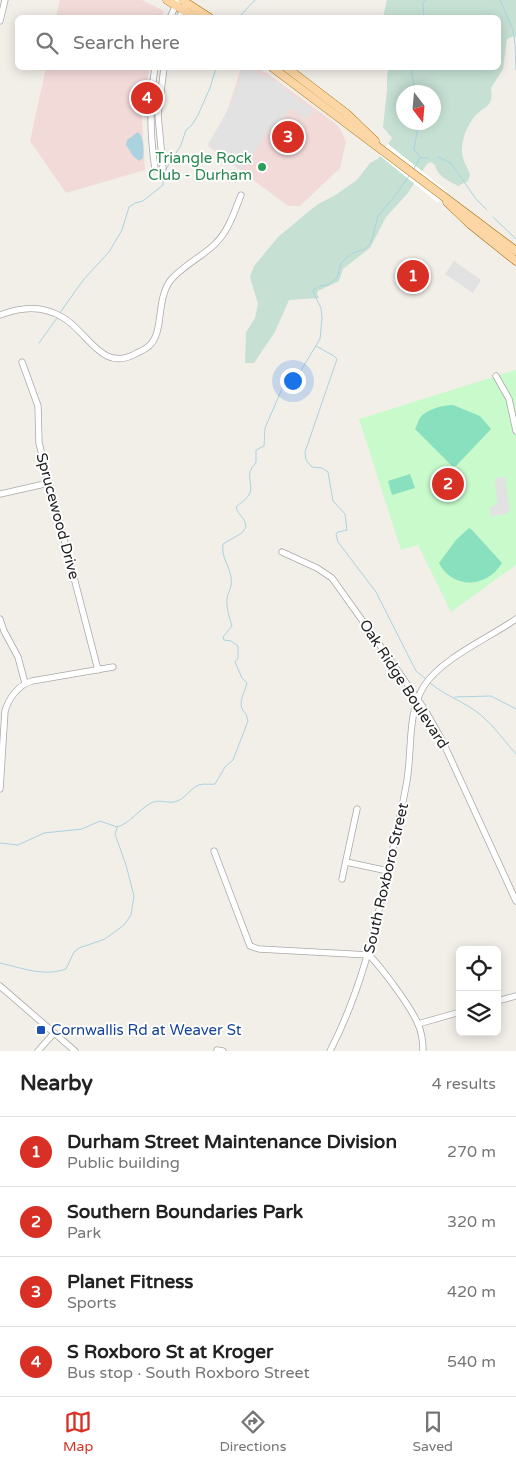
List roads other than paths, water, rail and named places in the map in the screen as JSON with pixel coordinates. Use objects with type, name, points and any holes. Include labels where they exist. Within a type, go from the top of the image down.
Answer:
[{"type":"main road","points":[[167,0],[185,3],[205,15]]},
{"type":"main road","points":[[185,3],[194,15]]},
{"type":"main road","points":[[277,70],[442,197],[471,225],[516,261]]},
{"type":"main road","points":[[290,70],[366,131],[383,150]]},
{"type":"main road","points":[[442,197],[456,204],[516,251]]},
{"type":"street","points":[[0,21],[5,0]]},
{"type":"street","points":[[171,15],[176,3]]},
{"type":"street","points":[[180,15],[185,3]]},
{"type":"street","points":[[155,70],[151,93],[150,120],[155,169]]},
{"type":"street","points":[[163,168],[158,114],[164,70]]},
{"type":"street","points":[[0,315],[29,308],[47,311],[67,320],[102,355],[121,359],[131,357],[150,345],[155,337],[161,302],[171,280],[180,270],[217,242],[231,220],[241,195]]},
{"type":"street","name":"Sprucewood Drive","points":[[22,362],[38,406],[39,444],[98,670]]},
{"type":"street","points":[[496,376],[509,399],[516,431]]},
{"type":"street","points":[[0,494],[50,483]]},
{"type":"street","name":"Oak Ridge Boulevard","points":[[282,552],[332,578],[356,609],[434,725],[516,901]]},
{"type":"street","points":[[0,619],[4,631],[18,657],[25,684]]},
{"type":"street","points":[[417,700],[427,682],[438,670],[516,619]]},
{"type":"street","points":[[0,789],[3,710],[12,698],[25,684],[113,667]]},
{"type":"street","name":"South Roxboro Street","points":[[330,1051],[354,997],[369,954],[408,777],[413,716],[417,700]]},
{"type":"street","points":[[342,879],[357,810]]},
{"type":"street","points":[[214,851],[250,946],[259,950],[369,954],[387,977],[418,1024],[424,1051]]},
{"type":"street","points":[[346,862],[388,871]]},
{"type":"street","points":[[0,986],[75,1051]]},
{"type":"street","points":[[501,1000],[516,996]]},
{"type":"street","points":[[418,1024],[456,1013]]},
{"type":"street","points":[[38,1051],[54,1033]]},
{"type":"street","points":[[217,1050],[223,1051]]},
{"type":"water","points":[[138,132],[143,148],[143,158],[139,161],[133,156],[126,145],[127,140]]},
{"type":"waterway","points":[[241,15],[255,0]]},
{"type":"waterway","points":[[424,15],[423,4],[425,0]]},
{"type":"waterway","points":[[500,0],[513,30],[516,70]]},
{"type":"waterway","points":[[59,314],[84,279],[109,252],[122,230],[129,207],[143,201],[163,185],[163,174],[181,145],[186,130],[192,125],[198,115],[215,70]]},
{"type":"waterway","points":[[411,70],[414,85]]},
{"type":"waterway","points":[[418,130],[414,149],[420,157]]},
{"type":"waterway","points":[[438,157],[451,163],[476,199],[487,210]]},
{"type":"waterway","points":[[413,170],[420,158]]},
{"type":"waterway","points":[[421,158],[429,158]]},
{"type":"waterway","points":[[117,827],[126,823],[151,803],[157,801],[178,801],[199,785],[215,784],[225,767],[233,760],[248,721],[241,703],[247,683],[242,678],[235,662],[238,658],[238,646],[231,641],[224,640],[223,637],[232,626],[227,602],[231,580],[223,553],[223,544],[242,533],[246,527],[236,507],[248,497],[251,487],[250,472],[256,463],[256,450],[264,446],[265,428],[284,384],[300,372],[320,339],[321,308],[313,290],[320,286],[328,285],[337,278],[341,263],[351,254],[365,249],[371,243],[378,216],[409,176]]},
{"type":"waterway","points":[[493,217],[516,239]]},
{"type":"waterway","points":[[39,343],[57,318]]},
{"type":"waterway","points":[[316,346],[337,359],[305,452],[306,460],[312,467],[322,468],[328,472],[333,501],[345,514],[347,530],[336,534],[338,542],[376,592],[416,671],[426,679]]},
{"type":"waterway","points":[[430,683],[482,716],[516,754]]},
{"type":"waterway","points":[[455,697],[491,696],[516,709]]},
{"type":"waterway","points":[[0,843],[18,845],[44,833],[82,829],[100,821],[117,827]]},
{"type":"waterway","points":[[0,963],[41,972],[66,969],[74,952],[79,948],[105,939],[124,925],[131,915],[134,896],[115,834],[117,828]]},
{"type":"place","name":"S Roxboro St at Kroger","points":[[147,98]]},
{"type":"place","name":"Planet Fitness","points":[[288,137]]},
{"type":"place","name":"Triangle Rock Club - Durham","points":[[262,167]]},
{"type":"place","name":"Durham Street Maintenance Division","points":[[413,276]]},
{"type":"place","name":"Southern Boundaries Park","points":[[448,484]]},
{"type":"place","name":"Cornwallis Rd at Weaver St","points":[[41,1030]]}]
